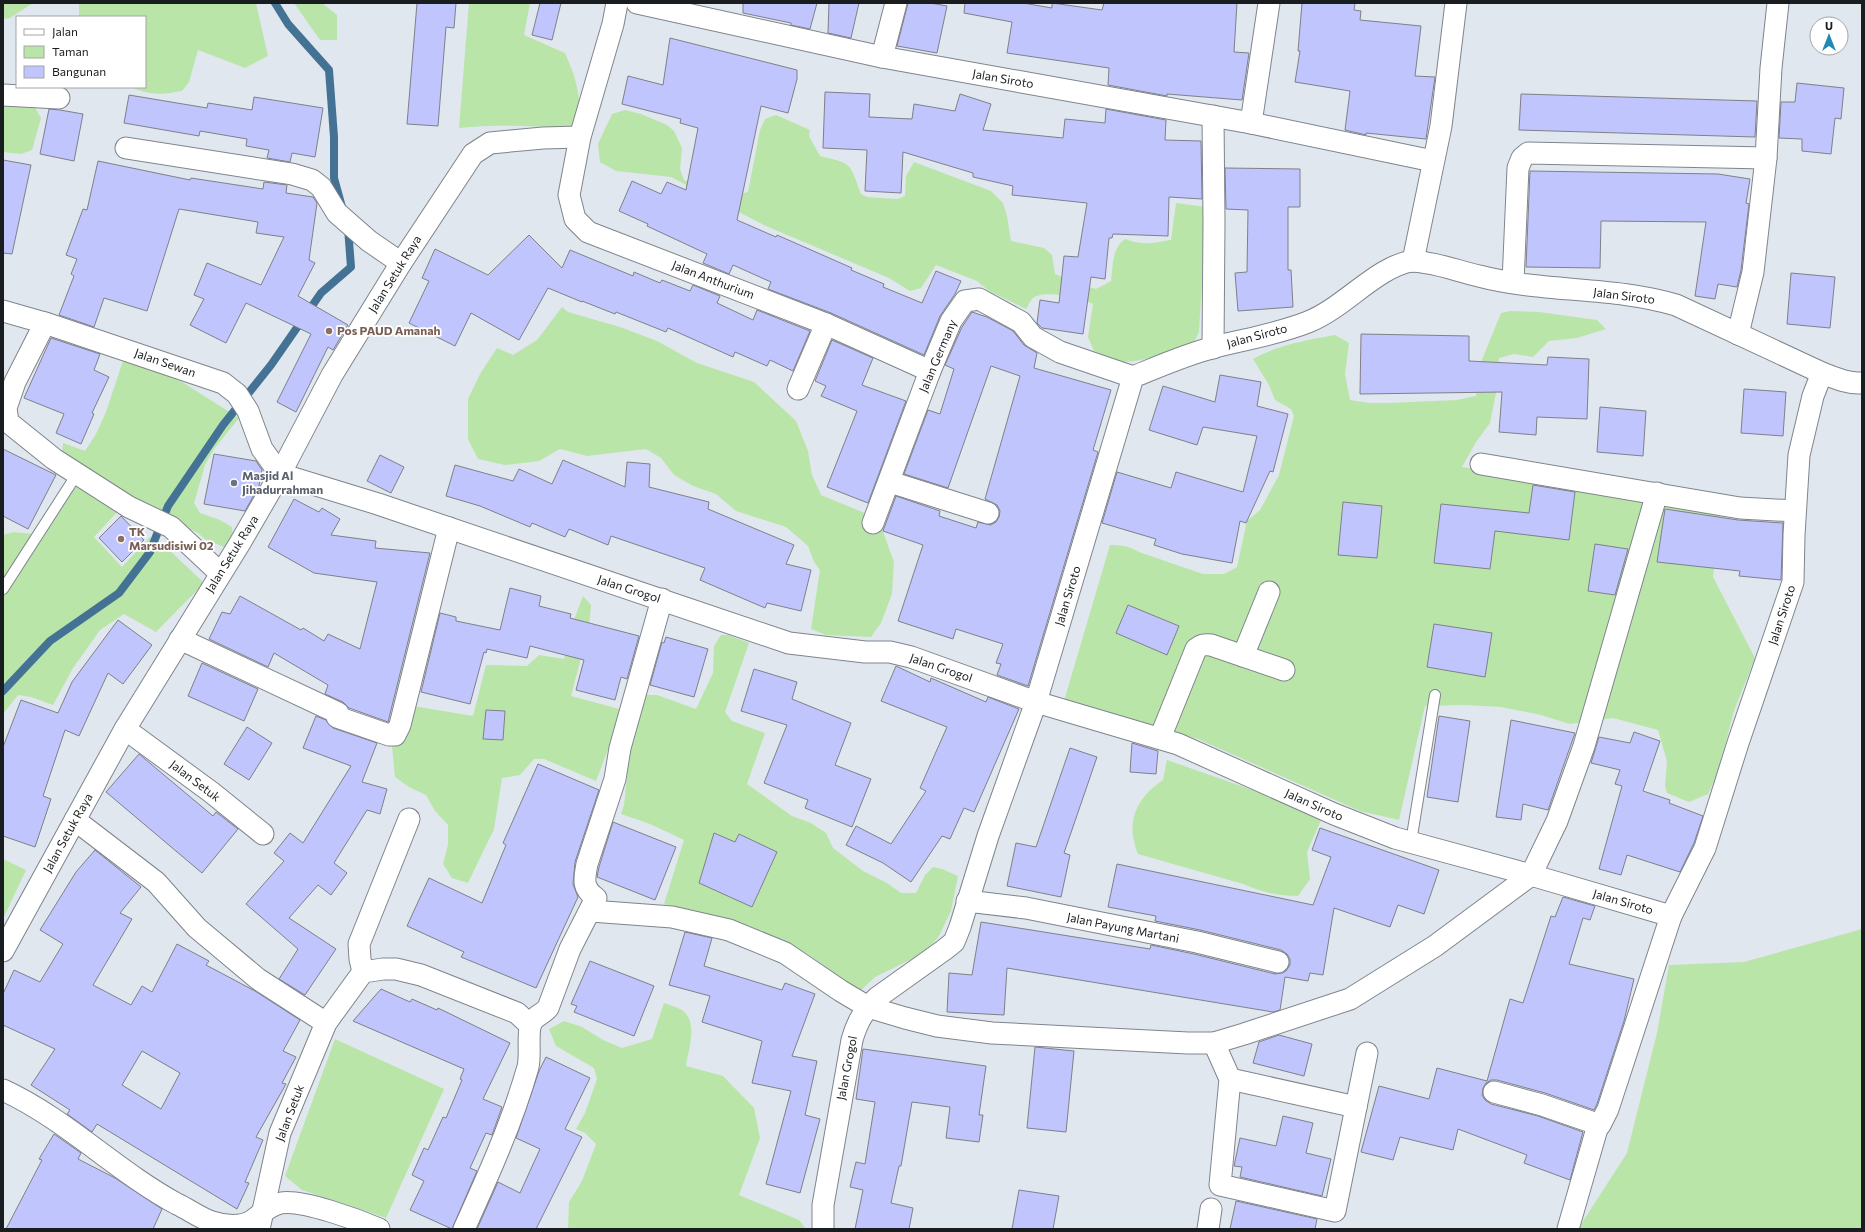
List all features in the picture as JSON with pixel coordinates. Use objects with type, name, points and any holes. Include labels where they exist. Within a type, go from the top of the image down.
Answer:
[{"type":"street","name":"Jalan Anthurium","points":[[617,3],[614,24],[580,137],[569,195],[575,219],[588,232],[826,324],[930,371]]},
{"type":"street","name":"Jalan Siroto","points":[[637,3],[882,57],[1251,123],[1433,161]]},
{"type":"street","points":[[882,57],[896,3]]},
{"type":"street","points":[[1251,123],[1269,3]]},
{"type":"street","points":[[1413,261],[1441,126],[1456,3]]},
{"type":"street","points":[[1738,334],[1753,272],[1766,158],[1771,68],[1778,3]]},
{"type":"street","points":[[3,95],[59,98]]},
{"type":"street","points":[[1213,116],[1213,348]]},
{"type":"street","name":"Jalan Setuk Raya","points":[[3,951],[125,729],[220,573],[240,543],[280,474],[332,375],[401,263],[472,154],[490,143],[543,138],[580,137]]},
{"type":"street","points":[[126,148],[292,174],[312,180],[321,187],[337,213],[354,228],[401,263]]},
{"type":"street","points":[[1513,282],[1518,168],[1522,158],[1528,153],[1766,158]]},
{"type":"street","name":"Jalan Siroto","points":[[1822,373],[1812,396],[1799,455],[1793,582],[1738,743],[1705,848],[1671,916],[1531,875],[1395,838],[1334,814],[1178,744],[1036,702],[1133,376],[1213,348],[1274,333],[1310,322],[1342,303],[1391,267],[1413,261],[1449,266],[1479,276],[1513,282],[1573,291],[1642,296],[1676,305],[1822,373],[1838,379],[1862,383]]},
{"type":"street","name":"Jalan Germany","points":[[873,523],[890,482],[930,371],[951,321],[965,301],[979,298],[1021,322],[1034,337],[1060,352],[1133,376]]},
{"type":"street","name":"Jalan Sewan","points":[[3,311],[45,323],[223,383],[237,394],[248,411],[262,449],[280,474]]},
{"type":"street","points":[[45,323],[13,389],[6,408],[8,422],[54,459],[77,474],[129,507],[170,527],[220,573]]},
{"type":"street","points":[[798,389],[826,324]]},
{"type":"street","points":[[1481,464],[1740,508],[1796,511]]},
{"type":"street","name":"Jalan Grogol","points":[[280,474],[378,504],[789,643],[865,652],[890,652],[911,657],[1036,702],[954,942],[878,997],[868,1007],[857,1023],[852,1040],[823,1205],[823,1229]]},
{"type":"street","points":[[890,482],[988,513]]},
{"type":"street","points":[[591,911],[672,917],[728,930],[785,953],[840,991],[868,1007],[937,1026],[992,1033],[1214,1043],[1281,1023],[1350,999],[1435,946],[1531,875],[1557,821],[1584,746],[1658,493]]},
{"type":"street","points":[[180,639],[338,713],[337,717],[390,735],[395,735],[400,725],[449,528]]},
{"type":"street","points":[[1244,656],[1269,592]]},
{"type":"street","points":[[464,1229],[497,1155],[528,1066],[530,1025],[533,1020],[543,1014],[548,1008],[570,949],[591,911],[596,898],[588,892],[584,879],[587,864],[615,779],[620,748],[662,599]]},
{"type":"street","points":[[1160,738],[1196,649],[1200,646],[1204,644],[1211,645],[1284,670]]},
{"type":"street","name":"Jalan Setuk","points":[[125,729],[211,792],[262,834]]},
{"type":"street","points":[[409,819],[359,944],[360,959],[364,972],[383,969],[396,969],[421,975],[517,1013],[530,1025]]},
{"type":"street","points":[[75,820],[156,882],[197,928],[252,974],[326,1023]]},
{"type":"street","name":"Jalan Payung Martani","points":[[967,901],[1034,910],[1197,942],[1278,962]]},
{"type":"street","points":[[1568,1229],[1598,1125],[1608,1109],[1671,916]]},
{"type":"street","name":"Jalan Setuk","points":[[261,1220],[280,1133],[326,1023],[364,972]]},
{"type":"street","points":[[1214,1043],[1230,1079],[1220,1185],[1335,1211],[1367,1053]]},
{"type":"street","points":[[1230,1079],[1356,1107]]},
{"type":"street","points":[[3,1090],[28,1101],[155,1192],[211,1222],[228,1225],[241,1225],[252,1221],[261,1220],[280,1203],[306,1204],[379,1229]]},
{"type":"street","points":[[1494,1092],[1542,1105],[1598,1125]]},
{"type":"lane","points":[[3,588],[77,474]]},
{"type":"lane","points":[[1411,842],[1435,695]]},
{"type":"green space","points":[[3,3],[33,3],[10,18],[3,19]]},
{"type":"green space","points":[[79,3],[256,3],[268,56],[245,68],[198,50],[189,82],[182,91],[162,94],[144,92],[133,88],[146,88],[146,16],[79,16]]},
{"type":"green space","points":[[294,3],[322,3],[337,15],[337,40],[320,40]]},
{"type":"green space","points":[[469,3],[530,3],[524,35],[565,53],[574,76],[579,97],[580,114],[570,128],[500,126],[459,128]]},
{"type":"green space","points":[[3,95],[30,99],[41,118],[32,150],[21,154],[3,152]]},
{"type":"green space","points":[[625,110],[641,114],[667,125],[674,131],[682,148],[680,169],[684,180],[708,191],[737,195],[748,192],[760,130],[765,119],[776,115],[810,130],[809,136],[820,156],[839,161],[848,166],[854,176],[861,194],[867,197],[897,199],[905,196],[906,176],[914,162],[991,191],[1003,203],[1007,216],[1011,241],[1044,248],[1052,255],[1055,274],[1096,289],[1111,281],[1115,252],[1125,239],[1137,243],[1153,243],[1171,240],[1176,203],[1206,207],[1199,332],[1193,345],[1166,354],[1144,359],[1125,362],[1117,361],[1094,351],[1088,337],[1093,304],[1063,295],[1045,294],[1038,295],[1033,298],[1026,309],[989,291],[977,281],[936,265],[921,288],[910,291],[889,278],[766,226],[671,177],[616,171],[600,162],[598,144],[612,114]]},
{"type":"green space","points":[[562,307],[568,312],[620,327],[657,341],[697,363],[754,382],[796,421],[808,451],[812,475],[821,495],[867,514],[882,529],[894,562],[892,594],[881,623],[871,637],[826,635],[811,629],[820,570],[814,562],[808,546],[786,527],[736,511],[716,494],[693,486],[674,475],[661,458],[646,449],[587,456],[560,449],[539,461],[505,465],[478,459],[468,439],[468,399],[480,374],[497,348],[513,355],[537,340]]},
{"type":"green space","points":[[1511,311],[1539,312],[1597,320],[1606,329],[1577,338],[1549,341],[1533,357],[1514,354],[1499,358],[1496,393],[1490,423],[1476,442],[1462,467],[1721,510],[1713,577],[1755,658],[1734,711],[1717,775],[1708,794],[1689,802],[1667,793],[1665,786],[1667,761],[1658,730],[1613,718],[1570,724],[1541,715],[1501,707],[1463,705],[1425,706],[1399,820],[1360,811],[1198,739],[1064,701],[1110,545],[1128,547],[1203,574],[1224,574],[1237,567],[1247,521],[1260,510],[1279,475],[1294,416],[1291,409],[1275,400],[1269,385],[1253,359],[1272,350],[1303,341],[1335,335],[1349,343],[1345,374],[1350,400],[1369,403],[1389,403],[1457,400],[1476,396],[1479,367],[1501,313]]},
{"type":"green space","points":[[123,361],[143,365],[182,382],[239,418],[214,449],[205,465],[194,503],[200,513],[220,520],[232,527],[233,537],[224,547],[205,539],[198,533],[186,527],[170,527],[62,455],[63,443],[85,451],[96,434],[106,412]]},
{"type":"green space","points":[[81,486],[118,511],[94,537],[122,567],[150,537],[166,547],[204,583],[156,632],[124,614],[100,630],[73,668],[53,705],[31,697],[18,695],[3,714],[3,535],[13,532],[33,534],[69,489]]},
{"type":"green space","points":[[583,596],[591,605],[589,627],[571,696],[623,710],[596,781],[544,759],[534,759],[520,775],[502,778],[494,829],[468,883],[452,878],[443,864],[448,844],[448,825],[435,811],[426,795],[409,787],[395,777],[392,746],[401,730],[407,705],[473,716],[486,665],[527,666],[539,655],[564,659],[572,625]]},
{"type":"green space","points":[[721,635],[729,635],[749,643],[725,712],[732,721],[765,733],[747,784],[792,816],[811,823],[826,833],[833,848],[863,871],[887,883],[901,893],[916,893],[925,875],[933,867],[958,876],[951,911],[939,936],[926,952],[875,977],[858,993],[851,990],[834,973],[808,954],[778,939],[664,904],[684,840],[650,824],[621,814],[624,805],[633,721],[642,695],[657,695],[696,709],[713,673],[714,646]]},
{"type":"green space","points":[[1167,760],[1258,792],[1321,820],[1307,852],[1310,879],[1298,896],[1263,891],[1138,854],[1134,843],[1133,832],[1133,822],[1136,812],[1146,795],[1163,780]]},
{"type":"green space","points":[[3,859],[26,870],[3,919]]},
{"type":"green space","points":[[1862,929],[1862,1229],[1578,1229],[1627,1153],[1657,1033],[1669,965],[1744,962]]},
{"type":"green space","points":[[664,1003],[682,1010],[687,1015],[690,1022],[691,1036],[686,1066],[723,1076],[754,1108],[760,1138],[739,1195],[799,1220],[806,1229],[568,1229],[569,1202],[582,1181],[596,1144],[585,1133],[576,1129],[585,1113],[597,1079],[594,1068],[556,1046],[549,1029],[564,1021],[582,1027],[603,1040],[622,1048],[652,1039]]},
{"type":"green space","points":[[335,1039],[444,1089],[386,1218],[302,1190],[285,1176]]},
{"type":"building","points":[[417,3],[456,3],[454,28],[446,27],[438,126],[407,124]]},
{"type":"building","points":[[540,3],[561,3],[552,40],[532,35]]},
{"type":"building","points":[[743,3],[817,3],[810,29],[791,25],[791,23],[743,13]]},
{"type":"building","points":[[829,3],[859,3],[851,38],[828,33]]},
{"type":"building","points":[[908,3],[930,3],[947,6],[937,53],[897,46]]},
{"type":"building","points":[[965,3],[1023,3],[1052,8],[1052,3],[1102,10],[1104,3],[1237,3],[1234,52],[1249,53],[1242,100],[1167,94],[1167,96],[1108,85],[1109,68],[1007,53],[1012,22],[964,13]]},
{"type":"building","points":[[1302,3],[1355,3],[1354,10],[1361,11],[1360,20],[1421,26],[1415,76],[1435,77],[1426,139],[1366,133],[1366,135],[1345,130],[1350,91],[1295,82],[1300,51],[1298,51]]},
{"type":"building","points":[[670,38],[797,70],[797,79],[788,113],[761,106],[737,220],[776,237],[777,235],[852,268],[851,270],[884,284],[883,287],[922,303],[936,271],[961,281],[955,294],[940,316],[924,355],[831,313],[768,289],[771,282],[733,265],[729,274],[703,263],[707,254],[619,211],[632,181],[661,194],[667,182],[686,190],[698,128],[680,123],[681,119],[622,104],[628,76],[663,85]]},
{"type":"building","points":[[1797,83],[1844,88],[1841,119],[1835,118],[1831,154],[1802,151],[1802,139],[1779,138],[1781,102],[1795,102]]},
{"type":"building","points":[[825,92],[870,94],[869,117],[912,119],[914,104],[955,111],[960,94],[991,104],[983,130],[1063,138],[1065,119],[1105,123],[1106,109],[1166,120],[1165,140],[1201,141],[1202,199],[1169,197],[1168,236],[1113,234],[1112,238],[1109,238],[1105,279],[1091,277],[1083,334],[1042,328],[1037,323],[1040,300],[1059,303],[1064,256],[1078,257],[1087,203],[1012,195],[1013,186],[973,177],[973,173],[903,152],[901,193],[865,191],[867,150],[823,148]]},
{"type":"building","points":[[1521,94],[1757,101],[1755,137],[1519,130]]},
{"type":"building","points":[[129,95],[207,108],[208,103],[252,110],[254,97],[323,108],[315,157],[292,153],[290,162],[267,158],[269,150],[246,146],[247,139],[200,131],[199,136],[124,123]]},
{"type":"building","points":[[49,109],[83,114],[74,161],[40,154]]},
{"type":"building","points":[[3,160],[31,165],[12,254],[3,253]]},
{"type":"building","points":[[98,161],[190,180],[191,178],[263,189],[264,182],[287,185],[286,193],[313,197],[317,203],[309,260],[315,263],[298,296],[348,325],[333,350],[328,347],[296,412],[277,402],[311,334],[246,303],[226,343],[190,325],[204,299],[194,295],[207,263],[261,285],[284,237],[256,233],[258,222],[179,209],[147,311],[104,298],[94,327],[59,315],[74,276],[71,274],[77,259],[66,255],[83,209],[87,210]]},
{"type":"building","points":[[1225,168],[1300,169],[1300,207],[1288,207],[1288,270],[1291,270],[1293,307],[1238,311],[1235,273],[1247,272],[1248,210],[1226,209]]},
{"type":"building","points":[[1530,171],[1718,174],[1750,179],[1746,203],[1749,204],[1741,270],[1737,287],[1718,284],[1715,299],[1695,296],[1706,222],[1601,221],[1600,268],[1526,267]]},
{"type":"building","points":[[529,235],[562,268],[570,250],[633,276],[634,272],[660,283],[662,280],[690,291],[693,285],[720,296],[717,303],[753,320],[757,310],[810,331],[793,371],[770,360],[767,366],[735,352],[733,357],[668,328],[666,332],[616,312],[615,314],[548,288],[519,340],[471,313],[455,346],[409,323],[429,281],[422,278],[435,249],[488,275]]},
{"type":"building","points":[[1791,273],[1835,277],[1830,328],[1787,324]]},
{"type":"building","points":[[972,312],[987,317],[1013,331],[1024,345],[1037,353],[1034,368],[1111,390],[1093,450],[1098,452],[1028,686],[997,675],[1001,664],[996,663],[1003,644],[956,629],[953,639],[898,621],[923,545],[883,531],[896,496],[940,511],[939,516],[976,528],[978,522],[991,525],[996,522],[999,517],[1000,511],[997,505],[985,499],[1020,376],[991,366],[948,488],[904,474],[928,410],[940,414],[954,369],[945,365],[962,327]]},
{"type":"building","points":[[1361,334],[1469,336],[1469,361],[1547,365],[1548,357],[1589,359],[1587,419],[1537,417],[1536,435],[1499,432],[1502,392],[1360,394]]},
{"type":"building","points":[[51,338],[100,354],[94,370],[109,377],[92,413],[94,414],[81,444],[56,433],[64,414],[24,398]]},
{"type":"building","points":[[832,340],[873,358],[862,385],[906,401],[868,503],[827,487],[857,411],[821,396],[826,386],[815,381]]},
{"type":"building","points":[[1220,375],[1261,382],[1257,406],[1288,414],[1273,472],[1270,471],[1246,523],[1240,521],[1232,563],[1182,554],[1154,545],[1156,539],[1102,523],[1117,472],[1171,488],[1176,472],[1243,492],[1257,436],[1203,427],[1197,445],[1149,430],[1163,386],[1215,402]]},
{"type":"building","points":[[1744,389],[1786,392],[1783,436],[1741,433]]},
{"type":"building","points":[[1600,407],[1646,411],[1643,456],[1597,452]]},
{"type":"building","points":[[3,449],[56,475],[28,529],[3,516]]},
{"type":"building","name":"Masjid Al Jihadurrahman","points":[[214,454],[256,461],[262,470],[259,486],[245,511],[204,504]]},
{"type":"building","points":[[380,455],[404,467],[391,493],[367,481]]},
{"type":"building","points":[[563,460],[625,487],[627,462],[650,464],[649,487],[709,502],[708,509],[794,545],[786,564],[811,570],[801,611],[767,603],[765,608],[700,580],[705,568],[611,536],[608,545],[569,529],[565,537],[532,523],[530,527],[480,506],[446,496],[455,465],[513,481],[519,469],[552,484]]},
{"type":"building","points":[[1533,485],[1575,492],[1569,540],[1495,531],[1490,569],[1434,563],[1441,504],[1529,513]]},
{"type":"building","points":[[294,499],[319,512],[322,508],[340,519],[331,535],[376,541],[375,548],[430,553],[388,722],[349,708],[343,702],[325,694],[328,685],[274,653],[268,667],[209,639],[222,612],[230,614],[240,596],[301,630],[303,628],[324,641],[328,634],[360,649],[377,582],[314,573],[268,547]]},
{"type":"building","points":[[1343,502],[1382,506],[1377,558],[1338,555]]},
{"type":"building","points":[[1665,509],[1738,520],[1783,523],[1781,580],[1739,576],[1740,571],[1657,562]]},
{"type":"building","name":"TK Marsudisiwi 02","points":[[121,516],[144,540],[122,562],[99,538]]},
{"type":"building","points":[[1595,544],[1628,549],[1615,595],[1588,591]]},
{"type":"building","points":[[510,588],[541,596],[539,606],[571,614],[570,618],[639,636],[627,679],[621,677],[615,700],[576,690],[584,660],[530,646],[527,658],[487,649],[486,653],[484,652],[470,704],[421,692],[440,613],[456,617],[456,621],[500,630]]},
{"type":"building","points":[[1128,605],[1179,626],[1167,655],[1116,633]]},
{"type":"building","points":[[118,620],[152,645],[123,684],[108,673],[79,736],[65,730],[43,796],[51,799],[35,847],[3,836],[3,747],[21,700],[58,713],[72,682]]},
{"type":"building","points":[[1434,624],[1492,633],[1485,677],[1427,667]]},
{"type":"building","points":[[666,637],[708,649],[694,697],[650,685],[662,642],[664,643]]},
{"type":"building","points":[[202,663],[258,689],[244,721],[188,696]]},
{"type":"building","points":[[896,666],[930,682],[931,678],[986,702],[988,697],[1019,709],[974,812],[964,808],[950,839],[942,836],[911,882],[883,863],[846,845],[856,826],[891,844],[926,791],[920,788],[947,727],[881,701]]},
{"type":"building","points":[[754,669],[797,682],[792,699],[851,723],[835,765],[871,779],[852,827],[805,808],[808,800],[764,783],[787,725],[741,711]]},
{"type":"building","points":[[486,710],[505,711],[503,740],[483,739]]},
{"type":"building","points":[[316,716],[326,720],[333,728],[377,743],[362,782],[387,789],[380,814],[367,810],[334,863],[347,873],[331,895],[318,885],[289,918],[336,949],[305,995],[279,979],[298,949],[246,904],[284,861],[274,853],[290,833],[303,843],[351,766],[303,748]]},
{"type":"building","points":[[1439,716],[1470,721],[1458,802],[1427,797]]},
{"type":"building","points":[[1511,720],[1575,733],[1548,810],[1523,804],[1521,820],[1496,817]]},
{"type":"building","points":[[247,727],[272,743],[249,780],[224,764]]},
{"type":"building","points":[[1634,732],[1660,741],[1643,791],[1670,800],[1669,803],[1703,816],[1694,843],[1680,872],[1627,855],[1621,875],[1599,869],[1622,786],[1615,784],[1620,770],[1591,763],[1599,737],[1630,743]]},
{"type":"building","points":[[1132,743],[1158,751],[1156,774],[1130,772]]},
{"type":"building","points":[[1070,748],[1097,757],[1064,853],[1070,855],[1061,897],[1007,886],[1016,843],[1036,847]]},
{"type":"building","points":[[139,754],[213,816],[216,812],[238,829],[202,873],[106,792]]},
{"type":"building","points":[[538,764],[599,790],[575,862],[573,884],[578,897],[536,988],[461,957],[464,952],[407,926],[429,878],[482,903],[506,845],[503,843]]},
{"type":"building","points":[[613,822],[676,847],[655,900],[597,877]]},
{"type":"building","points":[[1320,828],[1439,870],[1424,914],[1398,905],[1390,927],[1334,908],[1323,975],[1310,973],[1308,981],[1285,977],[1280,1010],[1273,1012],[1007,968],[1004,1015],[947,1012],[949,973],[972,975],[981,922],[1150,949],[1151,945],[1275,974],[1282,973],[1286,971],[1290,965],[1290,959],[1287,954],[1281,950],[1200,930],[1155,921],[1156,916],[1108,907],[1117,864],[1313,905],[1331,857],[1312,850]]},
{"type":"building","points":[[714,833],[735,842],[739,834],[777,852],[752,907],[699,883]]},
{"type":"building","points":[[95,850],[141,887],[120,913],[132,919],[93,985],[131,1005],[142,986],[152,992],[177,944],[209,961],[206,965],[255,991],[300,1020],[283,1051],[296,1057],[282,1083],[286,1084],[256,1137],[263,1140],[245,1182],[249,1183],[237,1209],[97,1124],[92,1132],[67,1114],[70,1110],[31,1085],[55,1049],[3,1025],[3,994],[14,970],[40,982],[63,944],[40,930],[76,872]],"holes":[[[142,1051],[180,1073],[161,1109],[122,1085]]]},
{"type":"building","points":[[1563,897],[1595,906],[1590,920],[1583,918],[1569,964],[1634,979],[1624,1021],[1597,1104],[1594,1110],[1545,1093],[1497,1080],[1491,1080],[1486,1083],[1483,1088],[1482,1095],[1485,1100],[1491,1104],[1538,1116],[1583,1132],[1570,1180],[1524,1163],[1527,1155],[1458,1129],[1453,1150],[1400,1137],[1393,1160],[1361,1152],[1379,1086],[1429,1099],[1437,1068],[1487,1081],[1510,999],[1523,1003],[1551,916],[1555,917]]},
{"type":"building","points":[[685,932],[712,938],[704,966],[782,990],[785,983],[815,994],[792,1056],[817,1061],[805,1115],[820,1119],[800,1193],[766,1184],[791,1091],[752,1083],[762,1041],[702,1022],[710,996],[669,985]]},
{"type":"building","points":[[590,961],[654,986],[634,1036],[574,1012],[577,1006],[571,1004]]},
{"type":"building","points":[[381,989],[410,1002],[412,999],[437,1010],[438,1008],[510,1043],[483,1099],[502,1107],[492,1135],[486,1133],[470,1168],[477,1171],[452,1229],[410,1210],[424,1181],[412,1175],[424,1148],[428,1150],[443,1117],[446,1118],[462,1080],[460,1079],[464,1069],[353,1021]]},
{"type":"building","points":[[1279,1035],[1312,1044],[1304,1076],[1253,1063],[1259,1042]]},
{"type":"building","points":[[1035,1047],[1074,1051],[1066,1132],[1027,1128]]},
{"type":"building","points":[[863,1049],[986,1066],[979,1115],[983,1115],[979,1142],[946,1138],[950,1107],[912,1102],[901,1166],[899,1166],[891,1203],[913,1208],[909,1229],[855,1229],[863,1190],[850,1187],[856,1162],[865,1164],[875,1102],[856,1099]]},
{"type":"building","points":[[546,1057],[590,1078],[565,1129],[582,1137],[536,1229],[477,1229],[498,1182],[520,1193],[540,1149],[516,1138],[539,1071]]},
{"type":"building","points":[[1283,1116],[1313,1123],[1306,1153],[1331,1159],[1322,1196],[1240,1177],[1242,1167],[1234,1166],[1240,1138],[1276,1146]]},
{"type":"building","points":[[54,1134],[81,1153],[78,1159],[115,1178],[162,1209],[153,1229],[6,1229],[42,1160],[39,1159]]},
{"type":"building","points":[[1019,1190],[1059,1196],[1053,1229],[1012,1229]]},
{"type":"building","points":[[1236,1201],[1317,1219],[1315,1229],[1230,1229]]},
{"type":"waterway","points":[[275,3],[288,24],[329,70],[334,137],[334,178],[342,207]]},
{"type":"waterway","points":[[3,691],[50,641],[119,593],[150,552],[168,506],[223,425],[271,365],[321,293],[351,267],[348,228]]},
{"type":"place","name":"Pos PAUD Amanah","points":[[329,331]]},
{"type":"place","name":"Masjid Al Jihadurrahman","points":[[234,483]]},
{"type":"place","name":"TK Marsudisiwi 02","points":[[121,539]]}]
